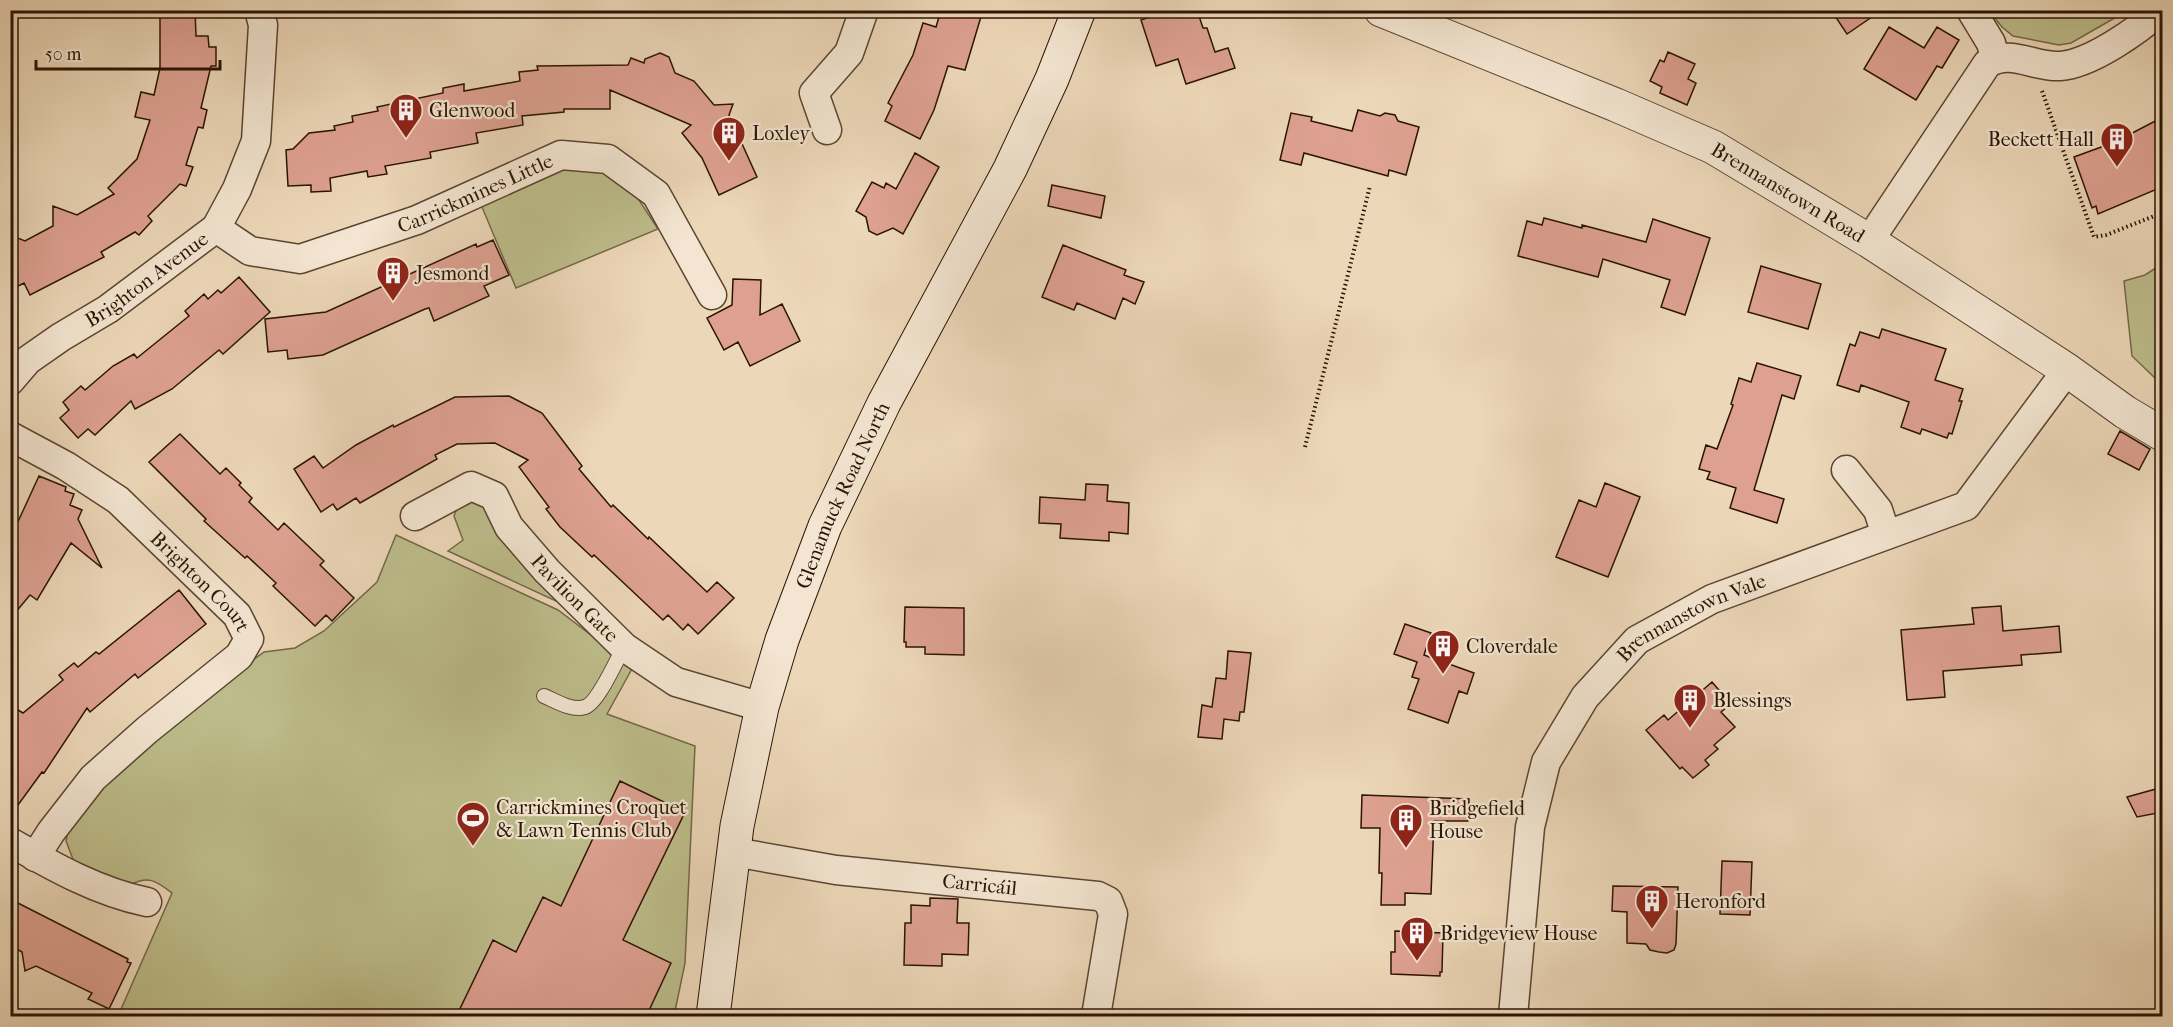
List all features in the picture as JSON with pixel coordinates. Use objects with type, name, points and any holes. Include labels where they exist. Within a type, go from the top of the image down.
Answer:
[{"type":"main road","name":"Glenamuck Road North","points":[[713,1017],[737,826],[762,707],[782,640],[825,525],[884,403],[1010,169],[1052,79],[1079,10]]},
{"type":"main road","name":"Brennanstown Road","points":[[1381,10],[1616,105],[1713,147],[1869,241],[2067,370],[2125,412],[2163,434]]},
{"type":"street","name":"Brighton Avenue","points":[[10,381],[28,360],[108,309],[216,228],[237,189],[256,141],[262,25],[259,10]]},
{"type":"street","points":[[827,130],[814,93],[849,53],[864,10]]},
{"type":"street","points":[[1971,10],[1991,43],[1995,58]]},
{"type":"street","points":[[1869,241],[1988,63],[1995,58],[2006,57],[2046,66],[2070,65],[2100,52],[2161,10]]},
{"type":"street","name":"Carrickmines Little","points":[[216,228],[250,251],[300,259],[417,220],[561,155],[608,159],[656,194],[711,295]]},
{"type":"street","name":"Brennanstown Vale","points":[[1513,1017],[1530,827],[1546,762],[1585,697],[1637,640],[1703,604],[1966,506],[2067,370]]},
{"type":"street","name":"Brighton Court","points":[[10,436],[66,466],[117,500],[237,615],[249,639],[239,656],[147,730],[93,778],[35,856]]},
{"type":"street","points":[[1846,470],[1878,510],[1887,535]]},
{"type":"street","name":"Pavilion Gate","points":[[415,516],[471,486],[494,496],[516,536],[547,571],[624,647],[676,682],[762,707]]},
{"type":"street","points":[[10,843],[91,885],[121,896],[147,902]]},
{"type":"street","name":"Carricáil","points":[[734,852],[836,870],[1098,896],[1108,901],[1113,914],[1096,1017]]},
{"type":"lane","points":[[544,696],[566,705],[586,707],[601,688],[624,647]]},
{"type":"path","points":[[2042,90],[2094,237],[2106,235],[2163,213]]},
{"type":"path","points":[[1305,447],[1370,186]]},
{"type":"green space","points":[[1989,11],[2127,11],[2071,43],[2059,45],[2013,36]]},
{"type":"green space","points":[[552,167],[599,167],[637,197],[658,229],[516,288],[479,200]]},
{"type":"green space","points":[[2162,264],[2162,376],[2158,381],[2132,356],[2124,281],[2145,275]]},
{"type":"green space","points":[[476,497],[569,607],[448,551],[463,540],[454,516],[457,508]]},
{"type":"green space","name":"Carrickmines Croquet & Lawn Tennis Club","points":[[396,535],[558,610],[633,667],[607,714],[695,746],[685,963],[674,1016],[118,1016],[172,893],[152,881],[142,880],[130,885],[74,862],[66,841],[69,824],[89,799],[209,692],[264,652],[295,648],[324,631],[377,582]]},
{"type":"building","points":[[160,10],[195,10],[196,36],[208,36],[209,47],[216,47],[216,66],[211,66],[201,108],[207,110],[203,128],[198,127],[186,165],[193,167],[186,186],[180,184],[148,216],[152,221],[139,235],[135,232],[101,252],[104,257],[30,295],[24,283],[10,290],[10,235],[25,241],[53,226],[53,206],[77,215],[114,194],[108,188],[137,159],[150,120],[135,117],[141,92],[154,95],[160,68]]},
{"type":"building","points":[[941,10],[983,10],[965,70],[948,66],[934,110],[920,139],[885,121],[892,106],[888,103],[913,55],[923,23],[936,27]]},
{"type":"building","points":[[1170,10],[1197,10],[1203,28],[1207,28],[1215,52],[1228,48],[1235,68],[1186,84],[1178,59],[1156,66],[1141,20]]},
{"type":"building","points":[[1831,10],[1882,10],[1847,34]]},
{"type":"building","points":[[1889,27],[1924,48],[1937,27],[1959,40],[1942,68],[1937,66],[1916,100],[1864,69]]},
{"type":"building","points":[[1668,52],[1695,64],[1688,79],[1696,83],[1687,105],[1660,93],[1662,87],[1650,81],[1660,60],[1664,62]]},
{"type":"building","points":[[660,53],[669,57],[675,73],[694,81],[714,105],[733,104],[729,115],[757,177],[719,195],[702,158],[682,133],[691,125],[610,90],[610,109],[564,109],[564,112],[522,116],[523,125],[476,133],[478,143],[430,152],[431,158],[385,166],[387,174],[368,177],[367,171],[330,178],[331,191],[311,192],[311,185],[288,186],[286,150],[293,149],[309,133],[335,130],[334,126],[353,122],[352,116],[378,111],[377,107],[443,93],[443,88],[464,84],[464,91],[520,81],[519,72],[538,70],[537,66],[628,65],[631,58],[644,63],[645,59]]},
{"type":"building","points":[[1358,110],[1380,116],[1385,113],[1395,115],[1398,121],[1419,127],[1406,175],[1389,170],[1388,176],[1304,153],[1301,165],[1280,160],[1291,113],[1312,117],[1311,121],[1352,131]]},
{"type":"building","name":"Beckett Hall","points":[[2163,117],[2163,178],[2158,180],[2162,187],[2098,214],[2096,206],[2092,208],[2074,157],[2115,142]]},
{"type":"building","points":[[915,153],[939,167],[903,234],[893,228],[877,235],[869,231],[866,217],[856,211],[872,182],[884,188],[886,183],[896,189]]},
{"type":"building","points":[[1052,185],[1105,196],[1101,218],[1048,206]]},
{"type":"building","points":[[1544,218],[1582,228],[1582,225],[1646,242],[1653,219],[1710,238],[1685,315],[1661,307],[1670,280],[1603,259],[1598,277],[1518,256],[1527,221],[1542,225]]},
{"type":"building","points":[[493,240],[509,275],[484,286],[489,296],[434,321],[429,308],[425,309],[323,355],[288,359],[287,350],[268,352],[265,319],[326,312],[476,244],[477,247]]},
{"type":"building","points":[[1063,245],[1126,270],[1124,275],[1144,282],[1135,304],[1123,298],[1115,319],[1077,303],[1074,310],[1042,297]]},
{"type":"building","points":[[1761,266],[1821,284],[1808,329],[1748,312]]},
{"type":"building","points":[[239,277],[270,312],[223,354],[219,350],[172,389],[135,409],[131,401],[95,435],[88,429],[78,438],[60,418],[69,410],[63,402],[81,386],[85,390],[113,366],[134,354],[137,358],[189,316],[185,311],[204,294],[208,299],[218,290],[221,293]]},
{"type":"building","points":[[733,279],[761,280],[760,315],[782,304],[800,341],[750,366],[738,342],[724,350],[707,318],[732,305]]},
{"type":"building","points":[[1882,329],[1946,349],[1935,380],[1963,389],[1959,401],[1962,401],[1952,434],[1949,433],[1947,438],[1922,429],[1920,434],[1901,427],[1909,402],[1861,385],[1859,392],[1837,385],[1850,344],[1855,346],[1860,332],[1879,338]]},
{"type":"building","points":[[1757,363],[1801,376],[1794,399],[1782,395],[1754,490],[1784,499],[1777,523],[1730,508],[1736,488],[1707,479],[1710,472],[1699,469],[1706,445],[1717,449],[1733,405],[1731,404],[1739,378],[1751,382]]},
{"type":"building","points":[[509,396],[542,413],[582,466],[579,469],[611,507],[613,505],[707,592],[717,582],[734,598],[698,634],[688,624],[683,630],[668,615],[663,620],[594,555],[592,557],[560,527],[546,509],[549,507],[519,467],[528,460],[495,443],[457,444],[435,455],[437,459],[360,503],[356,498],[337,510],[333,504],[321,512],[294,469],[314,456],[323,468],[356,445],[393,425],[394,427],[455,397]]},
{"type":"building","points":[[2120,431],[2150,449],[2139,470],[2108,454]]},
{"type":"building","points":[[180,434],[220,474],[226,468],[252,498],[249,502],[278,530],[284,523],[324,561],[320,565],[354,598],[332,621],[326,615],[315,626],[273,586],[276,583],[204,521],[206,519],[149,462]]},
{"type":"building","points":[[39,476],[66,487],[65,491],[74,494],[70,505],[82,510],[78,519],[102,568],[71,543],[37,600],[30,595],[10,619],[10,539]]},
{"type":"building","points":[[1605,483],[1640,497],[1608,577],[1556,557],[1579,500],[1596,507]]},
{"type":"building","points":[[1086,484],[1108,485],[1107,501],[1129,503],[1128,534],[1109,532],[1109,541],[1060,538],[1061,524],[1039,523],[1040,497],[1085,500]]},
{"type":"building","points":[[179,590],[206,624],[138,678],[135,674],[90,712],[87,708],[44,773],[42,772],[10,816],[10,705],[23,713],[63,680],[59,675],[74,663],[78,667],[96,652],[99,654]]},
{"type":"building","points":[[2001,606],[2003,631],[2059,626],[2061,652],[2021,655],[2022,665],[1943,671],[1945,697],[1907,700],[1901,630],[1974,624],[1972,608]]},
{"type":"building","points":[[905,607],[964,608],[964,655],[925,654],[925,647],[906,647],[906,642],[904,642]]},
{"type":"building","name":"Cloverdale","points":[[1405,624],[1431,633],[1424,655],[1474,673],[1467,694],[1459,691],[1448,723],[1408,709],[1419,679],[1412,677],[1417,662],[1394,654]]},
{"type":"building","points":[[1228,651],[1251,653],[1244,712],[1240,712],[1239,721],[1224,719],[1222,739],[1198,737],[1202,705],[1212,707],[1216,678],[1226,679]]},
{"type":"building","name":"Blessings","points":[[1712,682],[1731,704],[1721,712],[1735,727],[1714,745],[1718,749],[1705,760],[1709,765],[1693,778],[1682,767],[1680,769],[1646,730],[1664,715],[1668,720]]},
{"type":"building","points":[[620,781],[685,812],[623,940],[671,963],[646,1017],[456,1017],[493,940],[516,952],[543,897],[561,906]]},
{"type":"building","points":[[2163,787],[2163,812],[2137,817],[2127,797]]},
{"type":"building","name":"Bridgefield House","points":[[1362,795],[1469,799],[1468,821],[1434,821],[1431,894],[1405,893],[1405,905],[1381,905],[1380,828],[1361,828]]},
{"type":"building","points":[[1722,861],[1752,862],[1750,915],[1720,914]]},
{"type":"building","name":"Heronford","points":[[1613,886],[1678,887],[1674,950],[1667,953],[1659,952],[1650,950],[1646,944],[1627,943],[1627,912],[1612,911]]},
{"type":"building","points":[[930,898],[958,899],[957,923],[969,923],[968,955],[942,954],[942,966],[904,965],[905,923],[911,923],[911,905],[930,906]]},
{"type":"building","points":[[10,899],[128,959],[127,962],[131,963],[109,1009],[88,999],[92,993],[36,966],[25,971],[22,952],[10,945]]},
{"type":"building","name":"Bridgeview House","points":[[1395,931],[1443,933],[1440,976],[1391,974],[1391,952],[1395,952]]},
{"type":"place","name":"Glenwood","points":[[406,139]]},
{"type":"place","name":"Loxley","points":[[729,162]]},
{"type":"place","name":"Beckett Hall","points":[[2117,168]]},
{"type":"place","name":"Jesmond","points":[[393,302]]},
{"type":"place","name":"Cloverdale","points":[[1443,675]]},
{"type":"place","name":"Blessings","points":[[1690,729]]},
{"type":"place","name":"Carrickmines Croquet & Lawn Tennis Club","points":[[473,847]]},
{"type":"place","name":"Bridgefield House","points":[[1406,849]]},
{"type":"place","name":"Heronford","points":[[1652,930]]},
{"type":"place","name":"Bridgeview House","points":[[1417,962]]}]
